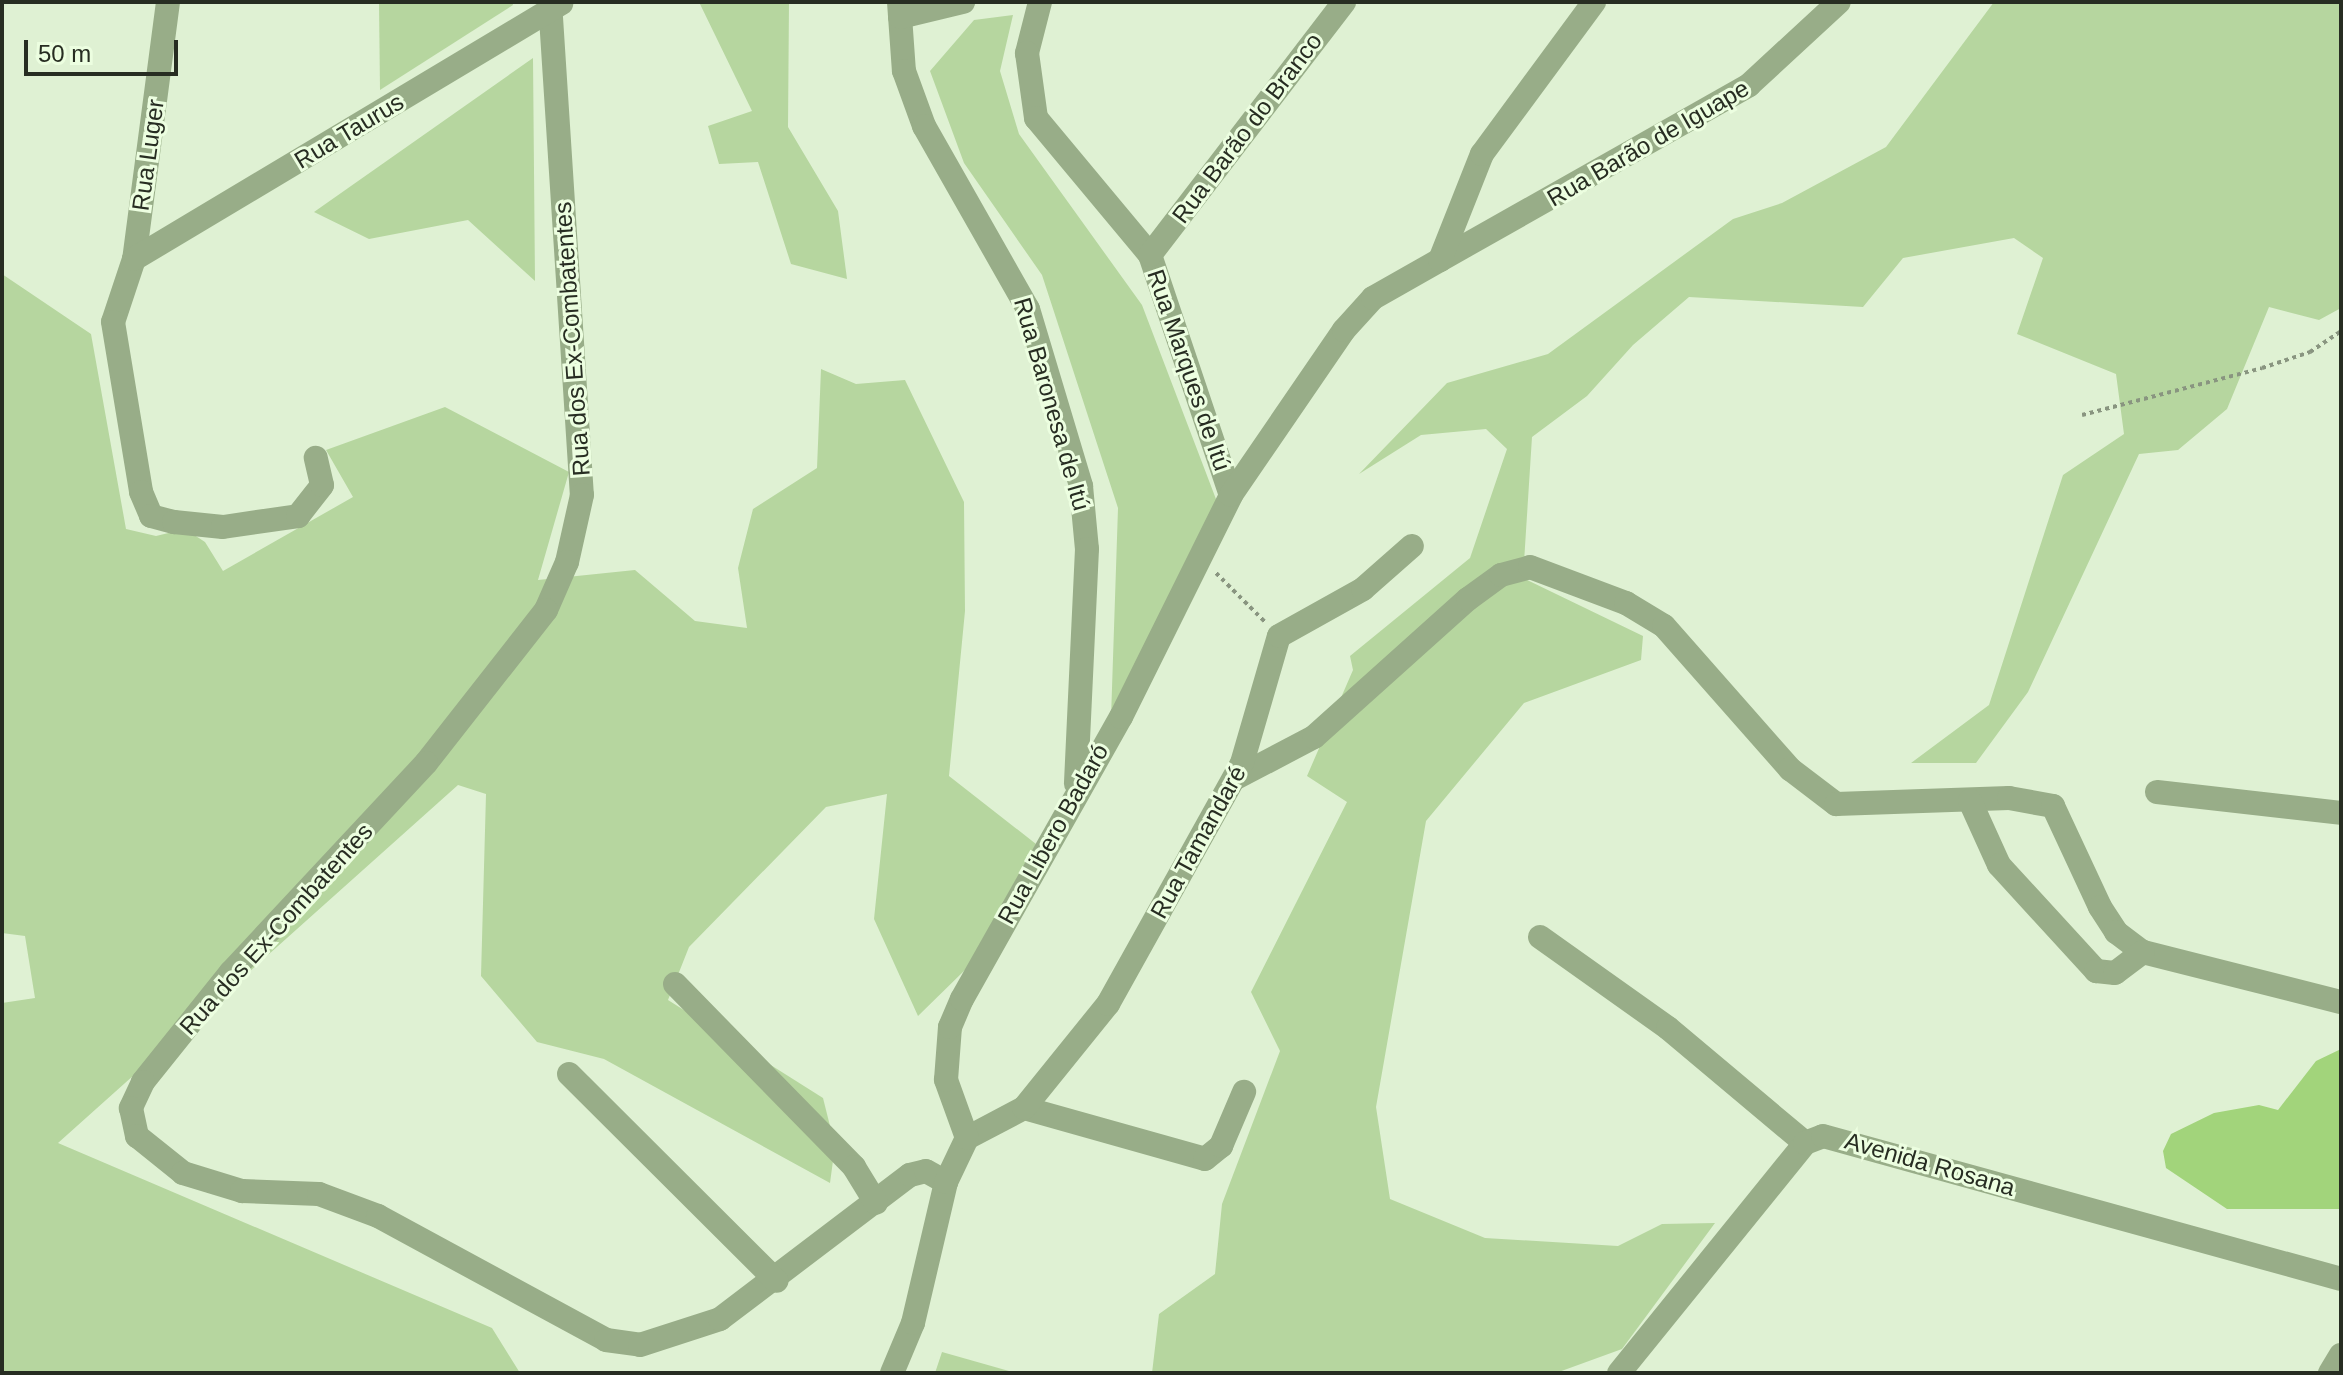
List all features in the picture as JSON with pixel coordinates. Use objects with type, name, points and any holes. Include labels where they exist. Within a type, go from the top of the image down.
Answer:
[{"type":"street","name":"Rua Luger","points":[[168,2],[134,259],[113,342],[133,465],[151,516],[223,527],[298,516],[322,485],[316,458]]},
{"type":"street","points":[[899,10],[963,2]]},
{"type":"street","name":"Rua Marques de Itú","points":[[1040,2],[1027,53],[1036,118],[1150,255],[1231,495]]},
{"type":"street","name":"Rua Barão do Branco","points":[[1150,255],[1344,2]]},
{"type":"street","points":[[1440,260],[1482,154],[1594,2]]},
{"type":"street","name":"Rua Barão de Iguape","points":[[1231,495],[1344,330],[1373,298],[1749,85],[1839,2]]},
{"type":"street","name":"Rua Taurus","points":[[134,259],[555,5]]},
{"type":"street","name":"Rua dos Ex-Combatentes","points":[[555,5],[582,495],[567,562],[546,610],[426,763],[231,972],[143,1082],[131,1108],[151,1153],[183,1173],[242,1191],[319,1194],[378,1216],[606,1340],[640,1345],[681,1334],[777,1281],[910,1175],[926,1171],[946,1182]]},
{"type":"street","name":"Rua Baronesa de Itú","points":[[899,10],[904,71],[924,126],[1028,309],[1081,486],[1087,549],[1076,787]]},
{"type":"street","name":"Rua Libero Badaró","points":[[967,1138],[946,1080],[950,1027],[1076,787],[1202,560],[1231,495]]},
{"type":"street","points":[[1279,636],[1363,589],[1412,546]]},
{"type":"street","points":[[1234,779],[1314,737],[1468,599],[1501,575],[1530,567],[1626,603],[1664,626],[1790,769],[1836,804],[2035,799],[2053,806],[2100,907],[2143,952],[2341,1002]]},
{"type":"street","name":"Rua Tamandaré","points":[[967,1138],[1024,1108],[1108,1004],[1234,779],[1279,636]]},
{"type":"street","points":[[2157,792],[2341,813]]},
{"type":"street","points":[[1970,801],[1999,865],[2096,971],[2115,973],[2143,952]]},
{"type":"street","points":[[1540,937],[1668,1028],[1805,1143],[1619,1373]]},
{"type":"street","points":[[675,984],[854,1167],[876,1203]]},
{"type":"street","points":[[569,1074],[777,1281]]},
{"type":"street","points":[[1024,1108],[1205,1159],[1221,1146],[1244,1092]]},
{"type":"street","name":"Avenida Rosana","points":[[1805,1143],[1834,1137],[2341,1279]]},
{"type":"street","points":[[892,1373],[913,1323],[946,1182],[967,1138]]},
{"type":"street","points":[[2330,1373],[2341,1355]]},
{"type":"path","points":[[2082,415],[2262,368],[2310,352],[2341,331]]},
{"type":"path","points":[[1202,560],[1279,636]]},
{"type":"shaded area","points":[[379,2],[512,2],[513,5],[380,90]]},
{"type":"shaded area","points":[[699,2],[789,2],[788,127],[838,211],[847,279],[791,264],[758,162],[719,164],[708,126],[752,111]]},
{"type":"shaded area","points":[[1994,2],[2341,2],[2341,308],[2319,320],[2269,307],[2227,409],[2178,450],[2139,454],[2028,692],[1976,763],[1911,763],[1989,705],[2063,475],[2124,434],[2116,374],[2017,334],[2043,258],[2014,238],[1903,258],[1863,307],[1689,297],[1633,345],[1587,396],[1532,437],[1523,578],[1643,636],[1641,660],[1524,703],[1426,821],[1376,1107],[1390,1199],[1485,1238],[1618,1246],[1662,1224],[1715,1223],[1622,1349],[1556,1373],[1152,1373],[1159,1314],[1215,1274],[1222,1204],[1280,1051],[1251,992],[1347,802],[1307,776],[1353,670],[1350,656],[1470,558],[1507,449],[1486,429],[1421,435],[1359,474],[1447,383],[1548,354],[1733,219],[1782,203],[1886,147]]},
{"type":"shaded area","points":[[1013,15],[1000,71],[1019,134],[1142,305],[1219,507],[1111,718],[1118,508],[1042,275],[964,163],[930,71],[974,20]]},
{"type":"shaded area","points":[[533,58],[535,281],[468,220],[369,239],[314,212]]},
{"type":"shaded area","points":[[2,274],[91,334],[126,529],[156,536],[185,529],[205,542],[223,571],[353,497],[326,450],[445,407],[569,472],[538,580],[635,570],[695,621],[747,628],[738,568],[753,509],[817,468],[821,369],[856,384],[905,380],[964,502],[965,611],[949,776],[1036,844],[966,969],[918,1016],[874,919],[887,794],[826,807],[689,947],[668,1000],[823,1098],[835,1146],[830,1183],[604,1059],[537,1042],[481,976],[486,794],[458,785],[58,1143],[492,1328],[520,1373],[2,1373],[2,1003],[35,998],[25,936],[2,933]]},
{"type":"shaded area","points":[[2341,1049],[2341,1209],[2227,1209],[2166,1168],[2163,1151],[2171,1134],[2214,1113],[2259,1105],[2278,1110],[2316,1061]]},
{"type":"shaded area","points":[[942,1352],[1016,1373],[935,1373]]}]
